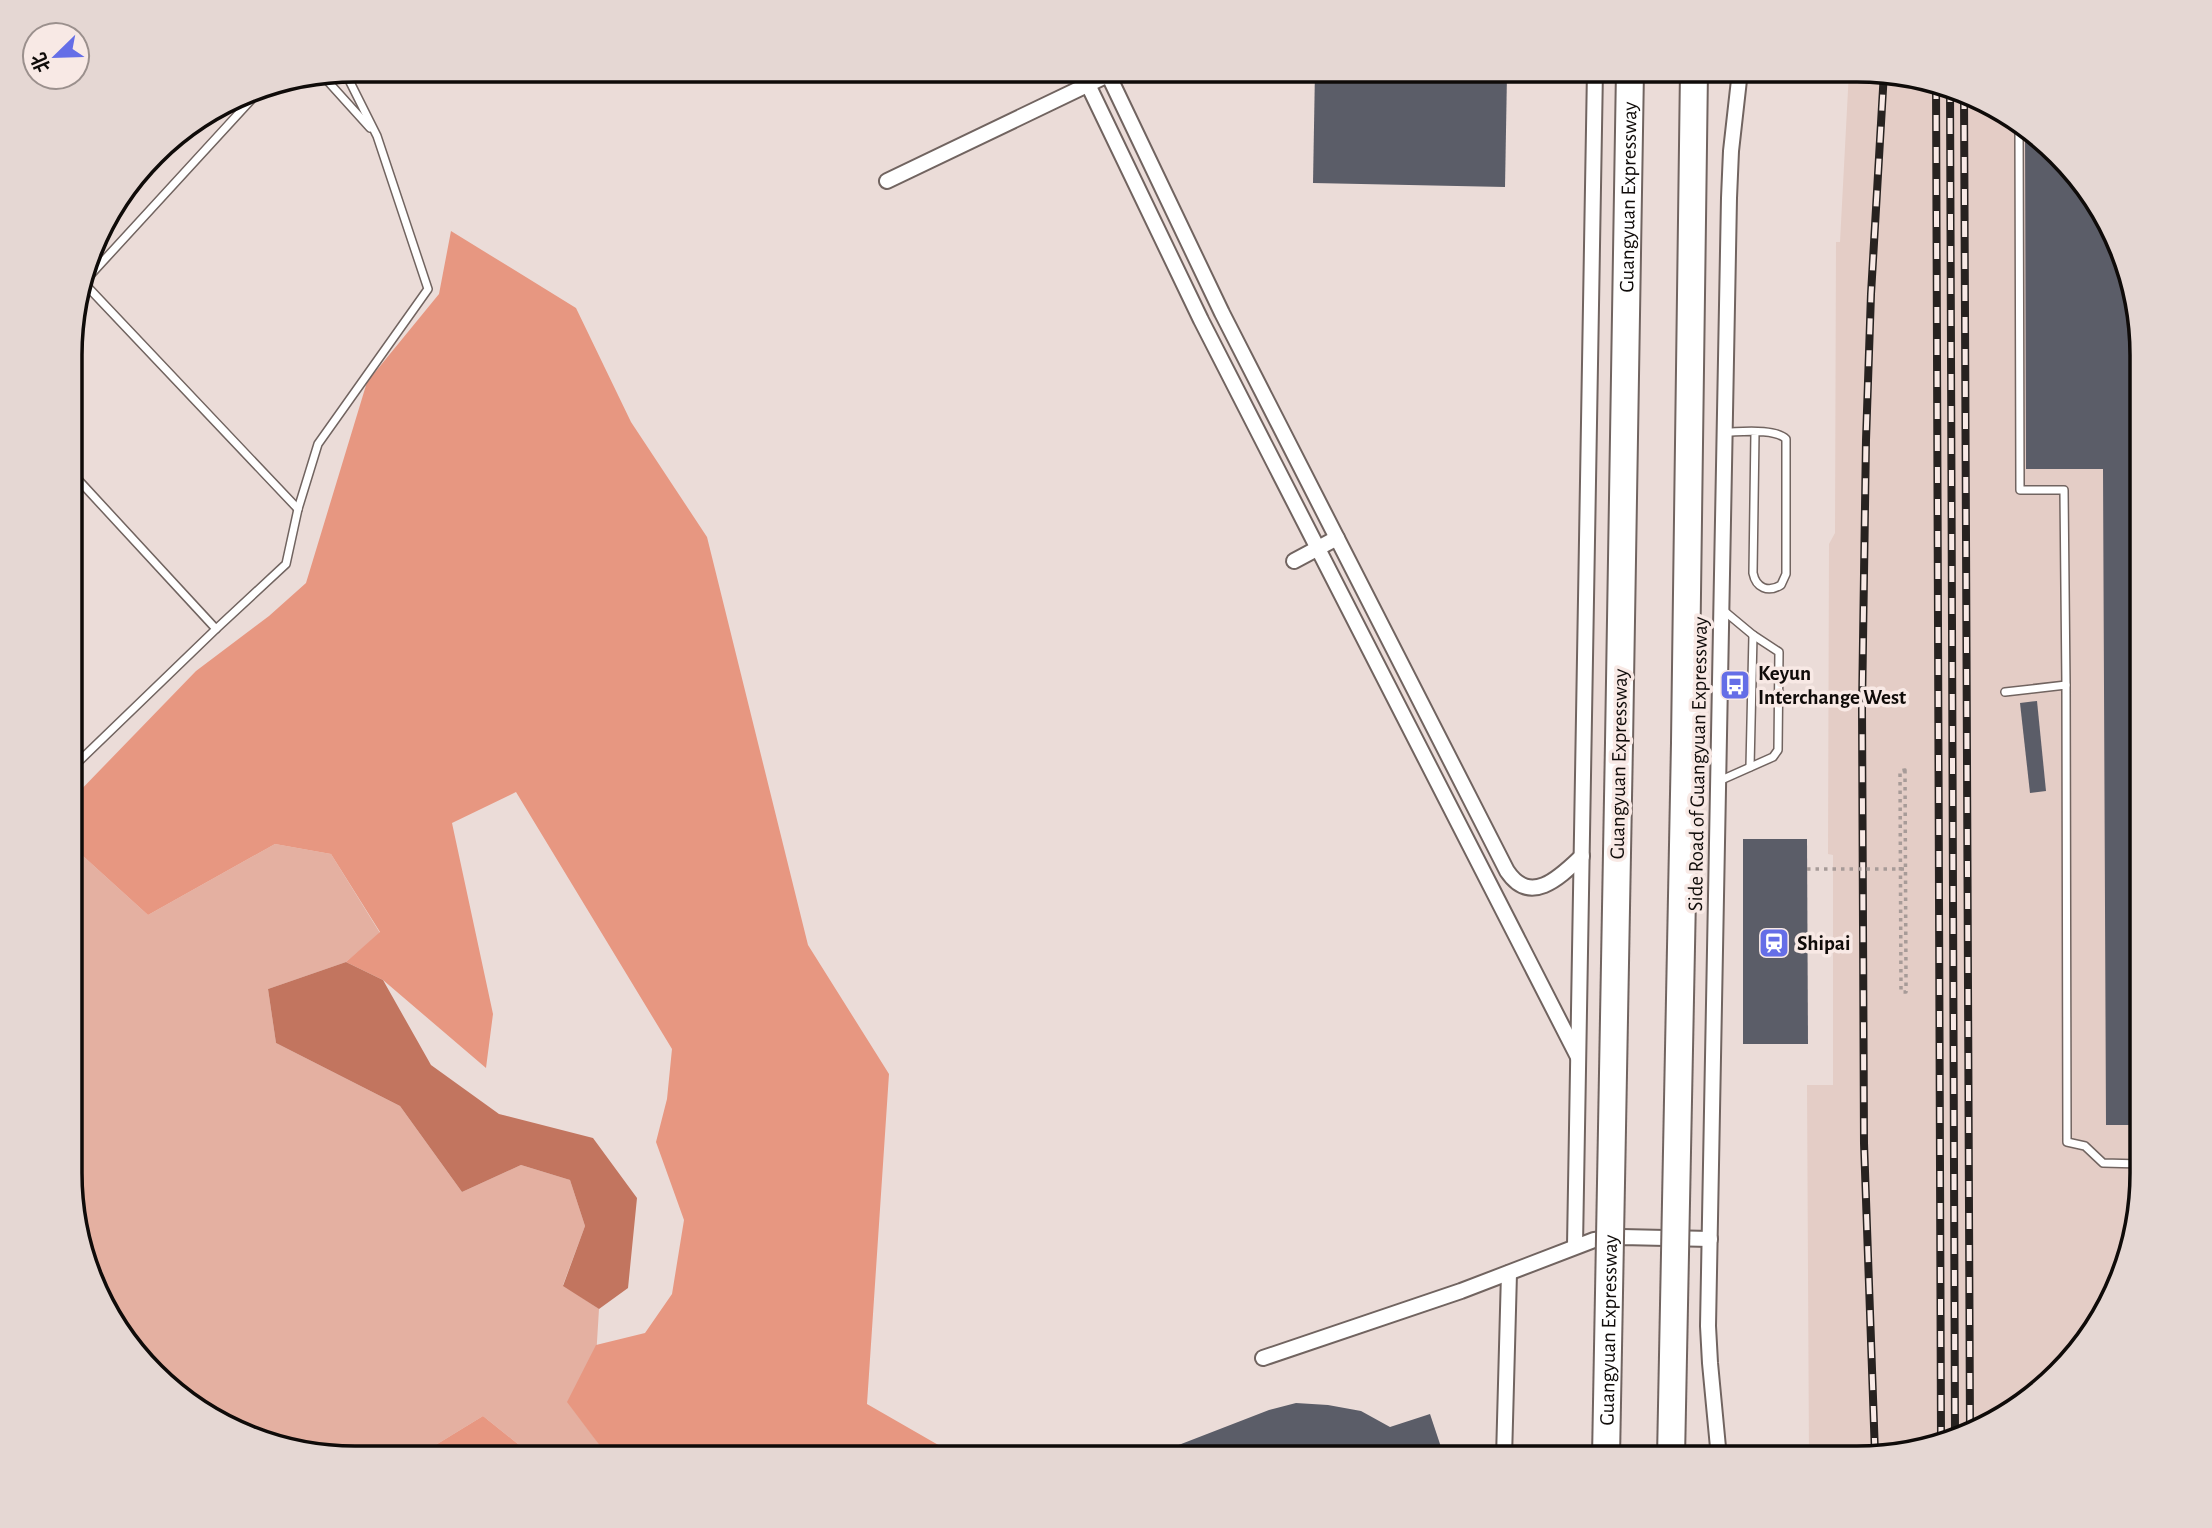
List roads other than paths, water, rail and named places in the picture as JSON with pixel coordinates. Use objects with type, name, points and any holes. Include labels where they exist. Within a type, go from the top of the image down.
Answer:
[{"type":"highway","name":"Guangyuan Expressway","points":[[1606,1446],[1630,82]]},
{"type":"highway","points":[[1671,1446],[1696,82]]},
{"type":"highway","points":[[1672,1420],[1677,1446]]},
{"type":"street","points":[[1087,82],[1184,285],[1578,1058]]},
{"type":"street","points":[[887,181],[1093,82]]},
{"type":"street","points":[[1111,82],[1212,292],[1509,875],[1520,885],[1537,887],[1558,878],[1582,856]]},
{"type":"street","points":[[1575,1246],[1595,82]]},
{"type":"street","name":"Side Road of Guangyuan Expressway","points":[[1718,1446],[1709,1351],[1710,1239],[1730,171],[1739,82]]},
{"type":"street","points":[[1294,561],[1337,538]]},
{"type":"street","points":[[1263,1358],[1461,1291],[1594,1240],[1710,1239]]},
{"type":"street","points":[[1504,1446],[1509,1273]]},
{"type":"lane","points":[[82,758],[286,564],[298,509],[318,444],[428,289],[377,136],[350,82]]},
{"type":"lane","points":[[330,84],[377,136]]},
{"type":"lane","points":[[97,267],[248,104]]},
{"type":"lane","points":[[2019,136],[2020,490],[2064,490],[2067,1142],[2085,1146],[2103,1163],[2130,1164]]},
{"type":"lane","points":[[90,290],[298,509]]},
{"type":"lane","points":[[1724,432],[1755,432],[1782,435],[1786,439],[1786,574],[1781,584],[1771,589],[1760,586],[1753,573],[1755,432]]},
{"type":"lane","points":[[82,485],[216,629]]},
{"type":"lane","points":[[1718,781],[1773,757],[1778,750],[1780,655],[1721,609]]},
{"type":"lane","points":[[1750,767],[1753,635]]},
{"type":"lane","points":[[2005,692],[2066,685]]},
{"type":"railway","points":[[1875,1445],[1864,1143],[1862,708],[1866,440],[1883,84]]},
{"type":"railway","points":[[1936,94],[1941,1432]]},
{"type":"railway","points":[[1950,99],[1955,1427]]},
{"type":"railway","points":[[1964,104],[1970,1421]]},
{"type":"place","name":"Keyun Interchange West","points":[[1735,685]]},
{"type":"place","name":"Shipai","points":[[1774,943]]}]
